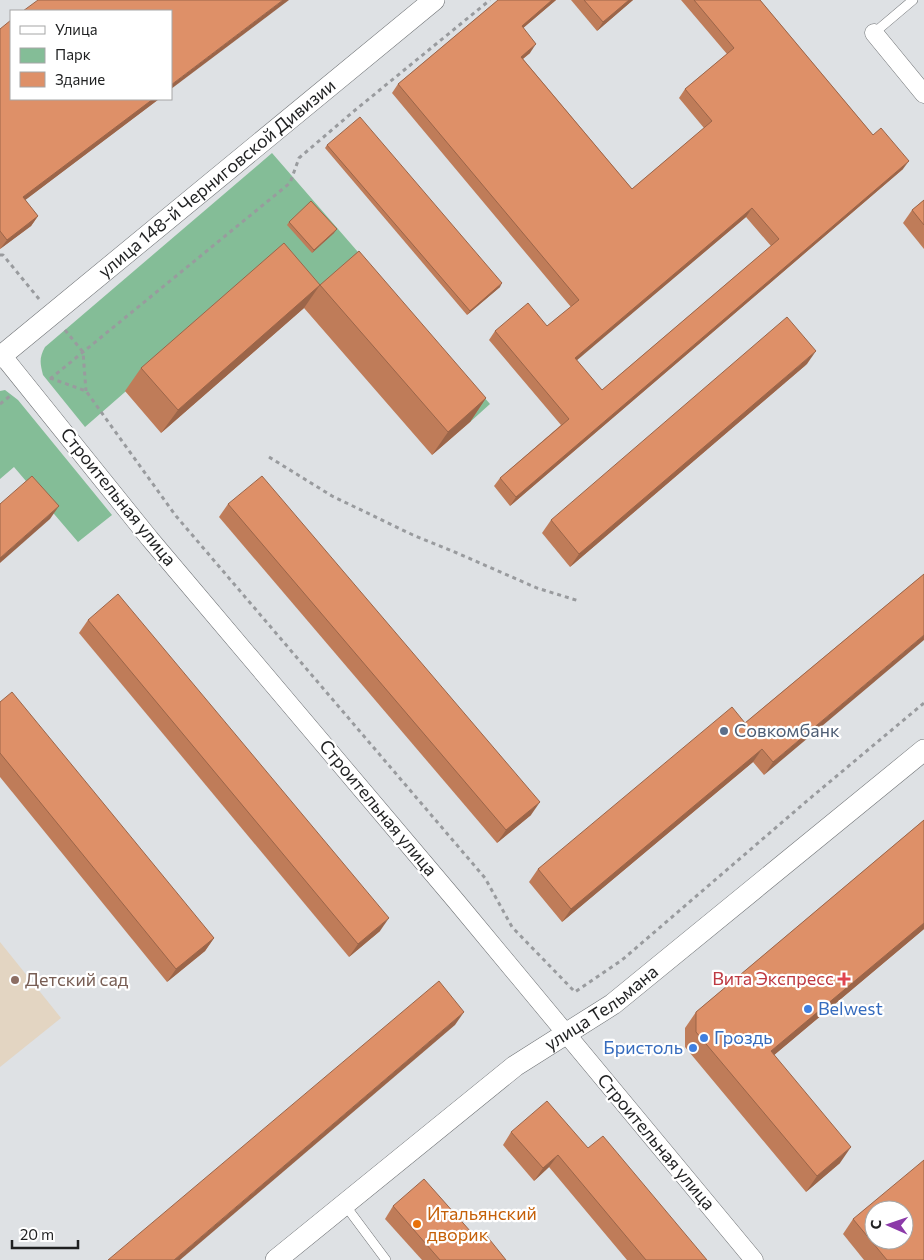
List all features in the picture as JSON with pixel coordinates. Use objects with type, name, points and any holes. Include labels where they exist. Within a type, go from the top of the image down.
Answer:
[{"type":"street","name":"улица 148-й Черниговской Дивизии","points":[[1,356],[434,0]]},
{"type":"street","points":[[874,34],[924,94]]},
{"type":"street","name":"Строительная улица","points":[[1,356],[31,389],[150,539],[456,901],[754,1260]]},
{"type":"street","name":"улица Тельмана","points":[[276,1260],[515,1066],[613,1004],[924,750]]},
{"type":"lane","points":[[874,34],[913,0]]},
{"type":"lane","points":[[345,1204],[386,1260]]},
{"type":"path","points":[[0,404],[9,396],[31,389],[50,378],[290,184],[299,158],[490,0]]},
{"type":"path","points":[[50,378],[86,391],[176,516],[484,878],[512,927],[575,992],[622,960],[924,703]]},
{"type":"path","points":[[270,457],[332,496],[413,536],[537,588],[580,601]]},
{"type":"shaded area","name":"Детский сад","points":[[0,942],[61,1018],[0,1067]]},
{"type":"green space","points":[[272,153],[490,404],[470,422],[343,275],[304,308],[268,267],[85,427],[43,375],[41,361],[45,347]]},
{"type":"green space","points":[[5,390],[18,400],[112,515],[78,542],[14,467],[0,479],[0,391]]},
{"type":"building","points":[[38,0],[283,0],[172,84],[172,10],[24,10]]},
{"type":"building","points":[[498,0],[552,0],[522,26],[536,44],[521,57],[632,189],[712,121],[685,89],[734,48],[694,0],[760,0],[873,135],[881,128],[909,161],[516,497],[500,478],[569,419],[495,331],[528,303],[547,326],[579,300],[398,84]],"holes":[[[752,208],[779,239],[602,390],[575,358]]]},
{"type":"building","points":[[584,0],[629,0],[603,22]]},
{"type":"building","points":[[10,21],[10,100],[152,100],[23,197],[38,216],[7,240],[0,231],[0,29]]},
{"type":"building","points":[[360,117],[502,283],[470,311],[327,145]]},
{"type":"building","points":[[924,200],[924,225],[912,210]]},
{"type":"building","points":[[311,201],[337,229],[314,250],[289,222]]},
{"type":"building","points":[[284,243],[320,285],[178,410],[141,368]]},
{"type":"building","points":[[359,251],[486,398],[448,432],[320,285]]},
{"type":"building","points":[[787,317],[816,351],[579,554],[551,520]]},
{"type":"building","points":[[32,476],[59,506],[0,558],[0,504]]},
{"type":"building","points":[[262,476],[540,802],[506,830],[228,504]]},
{"type":"building","points":[[924,574],[924,635],[773,762],[762,749],[571,909],[538,869],[732,707],[745,723]]},
{"type":"building","points":[[118,594],[389,918],[358,944],[88,620]]},
{"type":"building","points":[[12,692],[214,938],[176,969],[0,753],[0,702]]},
{"type":"building","points":[[924,820],[924,923],[771,1051],[851,1147],[817,1176],[696,1032],[696,1012]]},
{"type":"building","points":[[439,981],[464,1012],[174,1260],[108,1260]]},
{"type":"building","points":[[547,1101],[588,1148],[603,1136],[707,1260],[646,1260],[558,1155],[543,1168],[511,1132]]},
{"type":"building","points":[[924,1160],[924,1260],[887,1260],[879,1250],[914,1250],[914,1200],[876,1200]]},
{"type":"building","points":[[424,1179],[479,1241],[486,1235],[506,1260],[440,1260],[393,1206]]},
{"type":"building","points":[[864,1210],[864,1232],[853,1219]]},
{"type":"place","name":"Совкомбанк","points":[[724,731]]},
{"type":"place","name":"Вита Экспресс","points":[[844,979]]},
{"type":"place","name":"Детский сад","points":[[15,980]]},
{"type":"place","name":"Belwest","points":[[808,1009]]},
{"type":"place","name":"Гроздь","points":[[704,1038]]},
{"type":"place","name":"Бристоль","points":[[693,1048]]},
{"type":"place","name":"Итальянский дворик","points":[[417,1224]]}]
